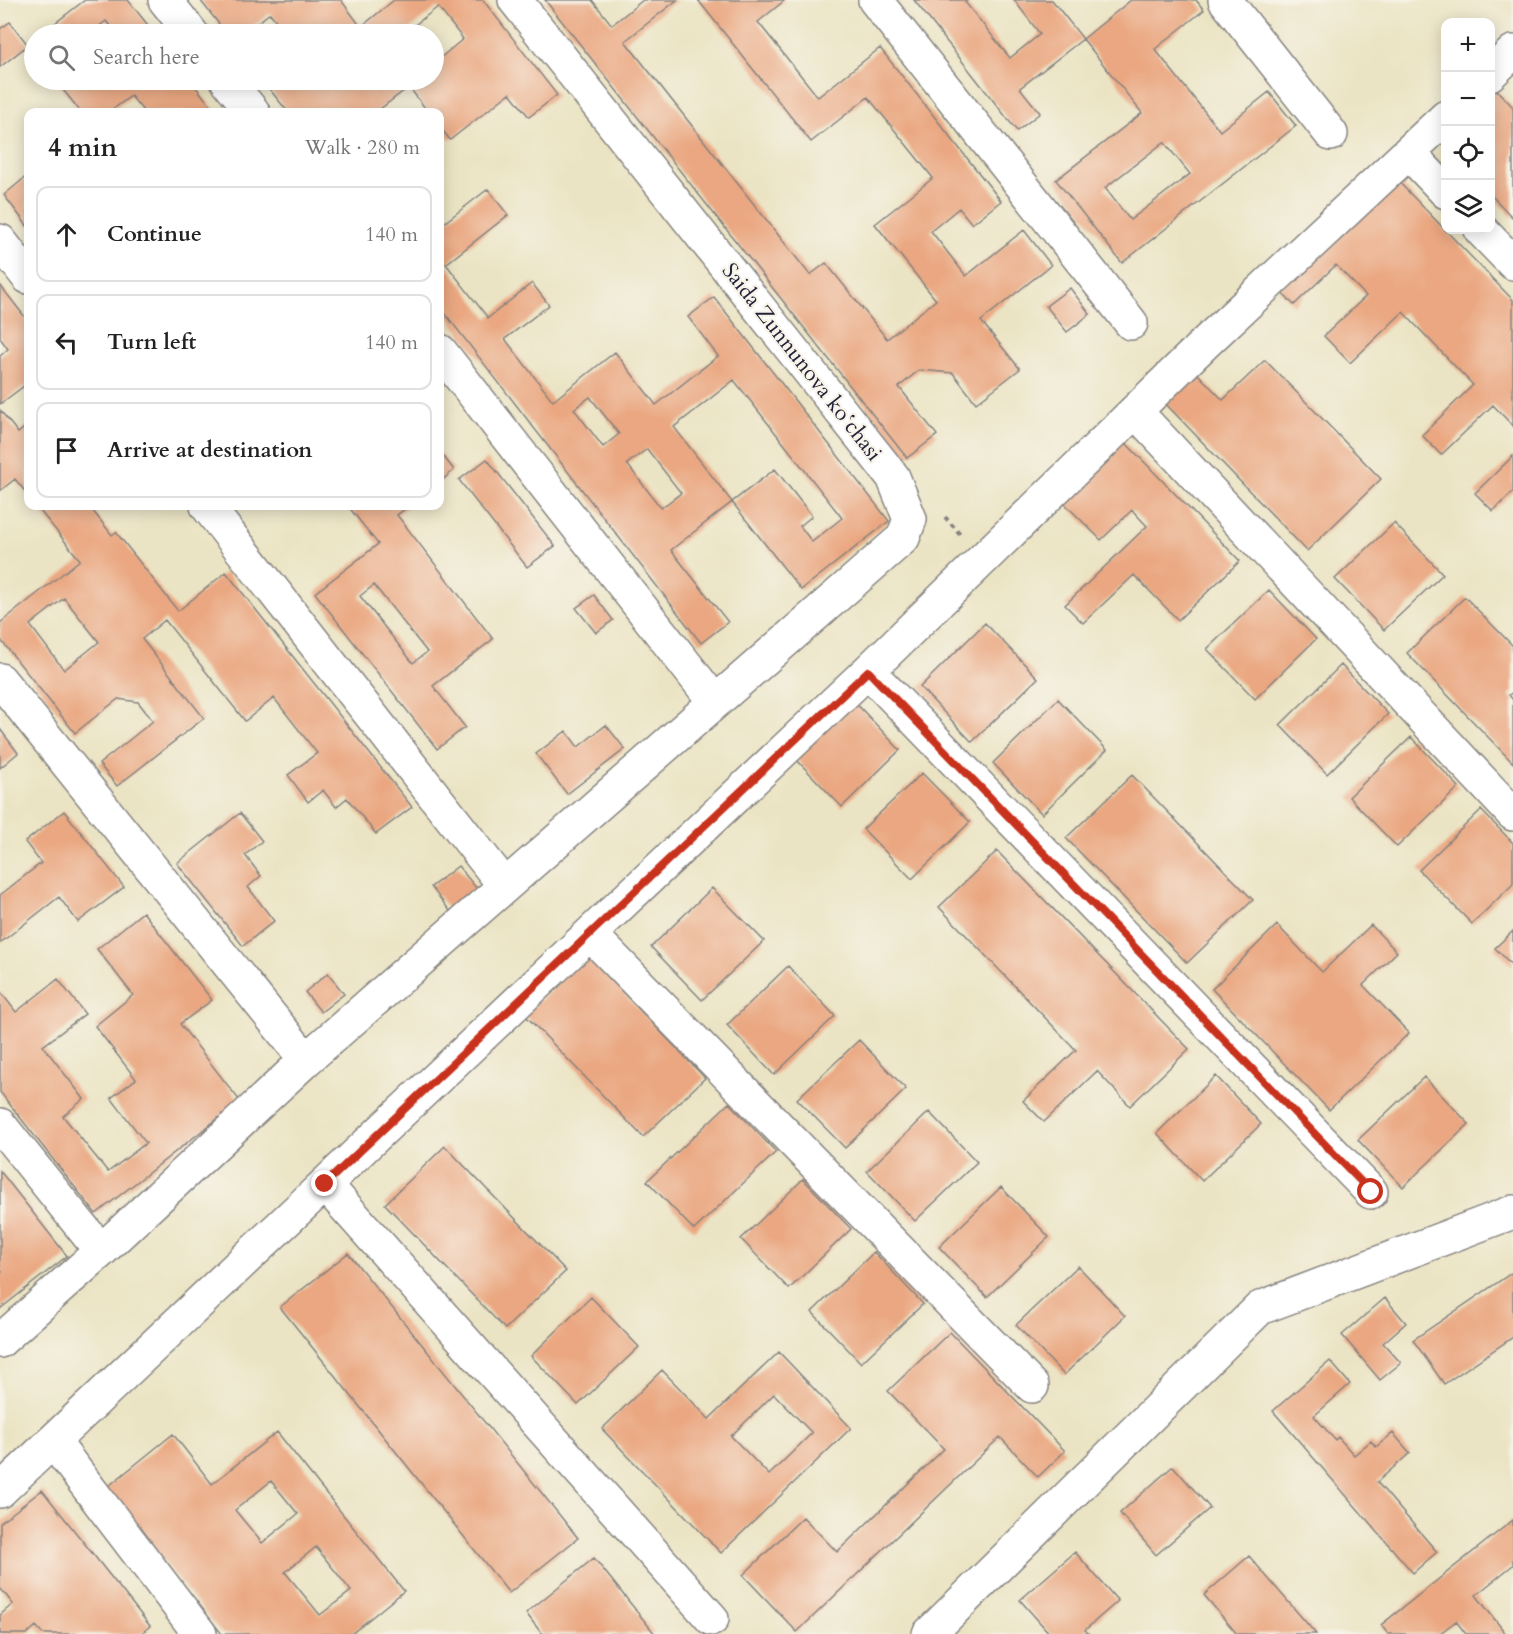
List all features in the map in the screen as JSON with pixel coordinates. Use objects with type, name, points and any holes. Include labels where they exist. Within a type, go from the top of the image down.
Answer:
[{"type":"street","points":[[165,0],[184,24]]},
{"type":"street","name":"Saida Zunnunova koʻchasi","points":[[0,1341],[101,1251],[306,1060],[903,538],[910,519],[893,477],[515,0]]},
{"type":"street","points":[[875,0],[1131,323]]},
{"type":"street","points":[[1225,0],[1331,134]]},
{"type":"street","points":[[1493,72],[1513,52]]},
{"type":"street","points":[[235,90],[250,108]]},
{"type":"street","points":[[0,1491],[868,671],[1205,343],[1441,122]]},
{"type":"street","points":[[1408,153],[1441,187]]},
{"type":"street","points":[[1485,234],[1513,263]]},
{"type":"street","points":[[0,241],[24,273]]},
{"type":"street","points":[[444,356],[715,702]]},
{"type":"street","points":[[1135,411],[1513,814]]},
{"type":"street","points":[[210,510],[505,886]]},
{"type":"street","points":[[868,671],[1371,1192]]},
{"type":"street","points":[[0,680],[306,1060]]},
{"type":"street","points":[[590,934],[1032,1386]]},
{"type":"street","points":[[0,1125],[101,1251]]},
{"type":"street","points":[[325,1184],[712,1619]]},
{"type":"street","points":[[928,1634],[1260,1308],[1513,1212]]},
{"type":"street","points":[[53,1442],[200,1634]]},
{"type":"building","points":[[85,0],[128,0],[147,24],[109,24],[106,21],[102,24],[54,24]]},
{"type":"building","points":[[200,0],[341,0],[359,24],[278,24],[270,13],[256,24],[219,24]]},
{"type":"building","points":[[394,0],[483,0],[557,95],[529,117],[510,93],[450,140],[444,132],[444,108],[425,108],[411,90],[444,90],[444,55],[463,39],[438,7],[416,24],[365,24]]},
{"type":"building","points":[[545,0],[592,0],[612,25],[643,0],[677,0],[625,41],[810,275],[826,263],[887,339],[936,300],[875,224],[933,178],[868,97],[811,142],[698,0],[785,0],[758,22],[818,97],[880,48],[1001,201],[972,224],[959,208],[931,231],[966,276],[1024,230],[1051,265],[981,321],[1020,369],[976,403],[953,373],[919,370],[899,387],[937,435],[907,458]]},
{"type":"building","points":[[914,0],[968,0],[965,2],[1010,58],[1040,34],[1014,0],[1052,0],[1083,39],[1020,88],[1040,113],[1017,131]]},
{"type":"building","points":[[1131,0],[1196,0],[1204,10],[1155,49],[1181,82],[1220,131],[1269,92],[1296,126],[1122,263],[1056,180],[1142,113],[1083,39]],"holes":[[[1164,142],[1190,174],[1130,220],[1105,188]]]},
{"type":"building","points":[[10,22],[24,40],[24,48],[0,67],[0,29]]},
{"type":"building","points":[[1495,88],[1513,107],[1512,217],[1495,199]]},
{"type":"building","points":[[63,90],[198,90],[213,108],[141,108],[131,96],[114,108],[78,108]]},
{"type":"building","points":[[270,90],[405,90],[381,108],[285,108]]},
{"type":"building","points":[[24,178],[24,222],[4,195]]},
{"type":"building","points":[[1395,178],[1441,226],[1441,234],[1449,234],[1513,300],[1513,426],[1493,405],[1441,455],[1422,435],[1473,385],[1403,312],[1350,363],[1324,336],[1366,296],[1336,265],[1294,305],[1279,290]]},
{"type":"building","points":[[488,189],[508,215],[446,264],[488,318],[532,283],[549,305],[505,339],[553,401],[615,352],[656,405],[718,356],[688,317],[714,297],[889,521],[801,590],[732,502],[671,550],[728,622],[701,643],[444,312],[444,223]],"holes":[[[734,380],[842,518],[812,542],[800,526],[812,516],[775,469],[732,502],[674,427]],[[590,397],[619,434],[603,447],[574,409]],[[647,449],[681,493],[661,508],[627,464]]]},
{"type":"building","points":[[0,285],[24,316],[24,386],[0,404],[0,356],[8,349],[0,338]]},
{"type":"building","points":[[1070,288],[1090,314],[1067,332],[1046,306]]},
{"type":"building","points":[[1265,360],[1381,479],[1307,551],[1162,400],[1194,370],[1223,400]]},
{"type":"building","points":[[0,410],[18,433],[24,428],[24,490],[15,479],[0,491]]},
{"type":"building","points":[[1123,440],[1240,561],[1178,620],[1134,575],[1083,623],[1065,605],[1147,526],[1132,510],[1101,540],[1061,500]]},
{"type":"building","points":[[1513,456],[1513,492],[1493,511],[1475,493]]},
{"type":"building","points":[[444,457],[454,470],[444,479]]},
{"type":"building","points":[[487,459],[555,546],[527,567],[459,480]]},
{"type":"building","points":[[39,510],[92,510],[112,535],[116,532],[178,611],[226,572],[412,807],[376,834],[347,798],[336,807],[323,790],[308,802],[288,775],[317,753],[274,698],[245,721],[165,620],[142,639],[204,718],[117,786],[99,764],[153,721],[138,702],[118,699],[75,733],[0,639],[0,623],[80,560]],"holes":[[[64,598],[99,642],[64,670],[30,625]]]},
{"type":"building","points":[[351,510],[404,510],[397,515],[493,639],[433,686],[465,727],[437,749],[315,593],[378,544]],"holes":[[[374,585],[427,652],[413,663],[360,596]]]},
{"type":"building","points":[[1394,523],[1443,574],[1384,630],[1335,579]]},
{"type":"building","points":[[1269,590],[1316,639],[1255,699],[1207,649]]},
{"type":"building","points":[[594,595],[613,620],[596,633],[576,608]]},
{"type":"building","points":[[1465,597],[1513,646],[1513,692],[1509,695],[1513,700],[1513,763],[1407,653]]},
{"type":"building","points":[[985,623],[1038,678],[972,742],[920,687]]},
{"type":"building","points":[[1341,665],[1388,714],[1327,774],[1280,725]]},
{"type":"building","points":[[852,699],[900,750],[842,807],[793,756]]},
{"type":"building","points":[[1058,699],[1107,750],[1042,814],[993,763]]},
{"type":"building","points":[[606,725],[625,749],[567,794],[536,754],[566,731],[578,747]]},
{"type":"building","points":[[0,729],[18,753],[0,768]]},
{"type":"building","points":[[1411,737],[1459,787],[1397,847],[1349,797]]},
{"type":"building","points":[[922,773],[970,822],[912,879],[863,829]]},
{"type":"building","points":[[1132,775],[1253,900],[1187,963],[1066,838]]},
{"type":"building","points":[[1481,810],[1513,843],[1513,884],[1472,924],[1419,870]]},
{"type":"building","points":[[64,811],[124,887],[78,922],[59,897],[0,943],[0,895],[41,863],[25,842]]},
{"type":"building","points":[[240,813],[262,841],[245,855],[261,876],[248,887],[274,921],[243,946],[177,863]]},
{"type":"building","points":[[997,851],[1189,1049],[1130,1106],[1097,1071],[1044,1122],[1023,1101],[1076,1050],[939,907]]},
{"type":"building","points":[[458,866],[477,889],[450,911],[431,887]]},
{"type":"building","points":[[712,888],[764,941],[702,1000],[651,947]]},
{"type":"building","points":[[143,912],[212,1000],[180,1024],[240,1101],[96,1214],[0,1092],[0,991],[16,1012],[58,979],[85,1014],[43,1046],[84,1099],[63,1116],[108,1172],[146,1143],[111,1098],[136,1079],[95,1026],[133,995],[97,949]]},
{"type":"building","points":[[1277,925],[1322,972],[1371,925],[1397,952],[1363,985],[1409,1033],[1329,1110],[1212,989]]},
{"type":"building","points":[[1513,931],[1513,966],[1495,948]]},
{"type":"building","points":[[587,955],[705,1078],[643,1137],[525,1015]]},
{"type":"building","points":[[788,966],[835,1016],[774,1075],[727,1025]]},
{"type":"building","points":[[328,973],[344,994],[321,1012],[305,992]]},
{"type":"building","points":[[859,1040],[906,1089],[845,1148],[797,1099]]},
{"type":"building","points":[[1216,1076],[1261,1124],[1202,1181],[1157,1133]]},
{"type":"building","points":[[1424,1077],[1469,1124],[1403,1187],[1358,1140]]},
{"type":"building","points":[[729,1103],[776,1152],[694,1230],[647,1181]]},
{"type":"building","points":[[929,1112],[977,1162],[915,1221],[867,1171]]},
{"type":"building","points":[[445,1146],[566,1271],[505,1329],[385,1204]]},
{"type":"building","points":[[0,1171],[67,1256],[0,1309],[0,1274],[2,1272],[0,1269]]},
{"type":"building","points":[[803,1179],[851,1229],[789,1289],[741,1239]]},
{"type":"building","points":[[1001,1187],[1049,1237],[987,1297],[939,1247]]},
{"type":"building","points":[[874,1252],[923,1304],[861,1363],[812,1312]]},
{"type":"building","points":[[348,1253],[578,1538],[509,1593],[280,1307]]},
{"type":"building","points":[[1078,1266],[1125,1316],[1064,1375],[1016,1325]]},
{"type":"building","points":[[1513,1272],[1513,1337],[1444,1384],[1413,1340]]},
{"type":"building","points":[[591,1297],[639,1347],[578,1405],[531,1356]]},
{"type":"building","points":[[1385,1298],[1406,1323],[1383,1343],[1401,1363],[1380,1380],[1342,1335]]},
{"type":"building","points":[[950,1332],[1065,1451],[1038,1477],[1000,1437],[797,1632],[743,1575],[803,1517],[837,1552],[944,1449],[888,1391]]},
{"type":"building","points":[[779,1352],[851,1428],[721,1553],[602,1429],[662,1370],[709,1419]],"holes":[[[774,1394],[812,1433],[769,1475],[731,1436]]]},
{"type":"building","points":[[1330,1361],[1350,1384],[1314,1416],[1335,1440],[1338,1437],[1354,1455],[1371,1441],[1376,1447],[1393,1433],[1410,1453],[1377,1482],[1437,1552],[1413,1573],[1273,1411]]},
{"type":"building","points":[[277,1432],[404,1591],[351,1634],[222,1634],[105,1489],[173,1434],[212,1484]],"holes":[[[271,1481],[298,1514],[262,1543],[235,1510]],[[316,1547],[351,1591],[320,1615],[285,1572]]]},
{"type":"building","points":[[1173,1466],[1210,1508],[1156,1555],[1120,1513]]},
{"type":"building","points":[[42,1490],[150,1626],[141,1634],[43,1634],[36,1626],[27,1634],[0,1634],[0,1615],[13,1604],[0,1588],[0,1523]]},
{"type":"building","points":[[1513,1520],[1513,1565],[1476,1595],[1506,1634],[1466,1634],[1456,1621],[1439,1634],[1388,1634],[1381,1625]]},
{"type":"building","points":[[1075,1552],[1118,1601],[1085,1630],[1089,1634],[1050,1634],[1020,1600]]},
{"type":"building","points":[[1249,1556],[1316,1634],[1237,1634],[1204,1595]]},
{"type":"building","points":[[594,1558],[655,1634],[542,1634],[526,1613]]},
{"type":"route","points":[[325,1184],[868,671],[1371,1192]]}]
